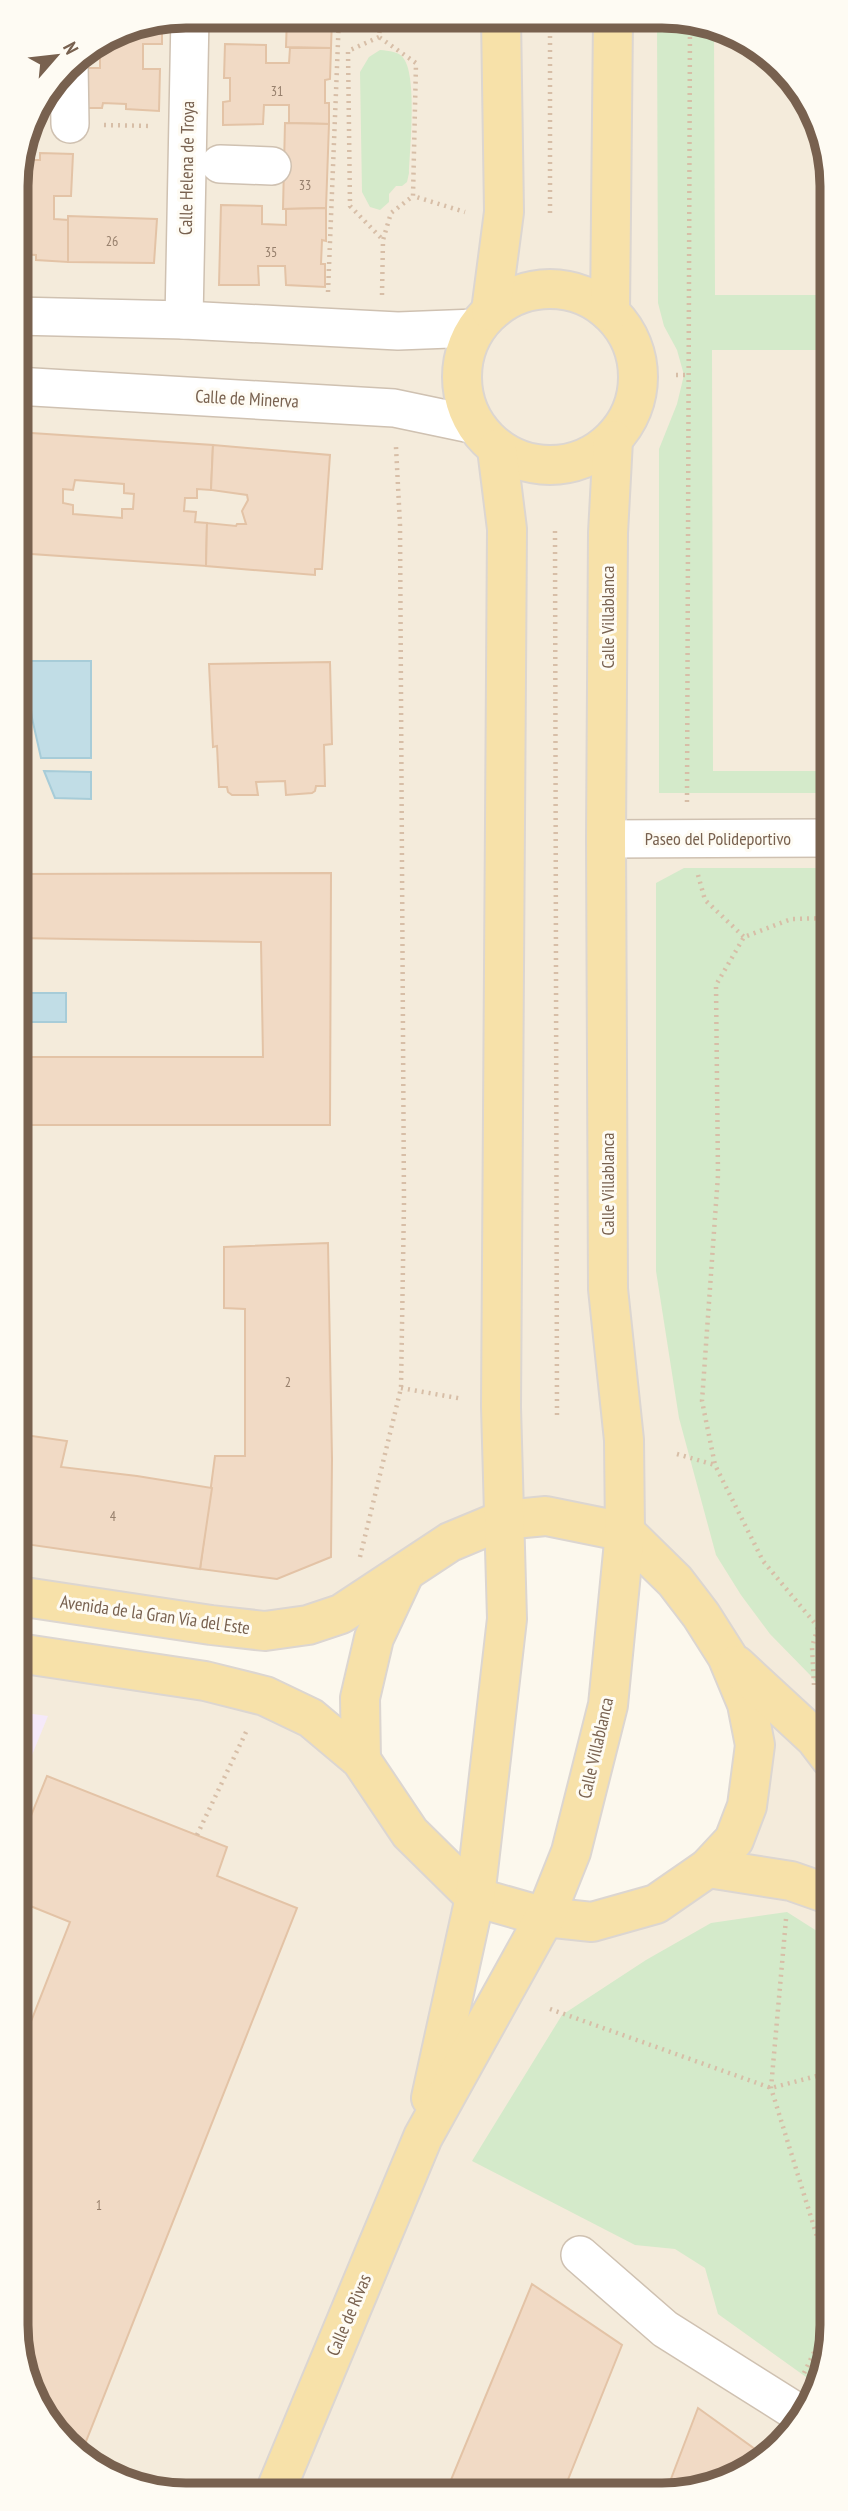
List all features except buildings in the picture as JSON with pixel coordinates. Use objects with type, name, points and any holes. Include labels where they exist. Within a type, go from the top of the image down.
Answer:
[{"type":"main road","points":[[474,1898],[507,1619],[501,1335],[507,529],[486,437],[463,394],[463,360],[483,320],[503,212],[502,28]]},
{"type":"main road","points":[[610,312],[613,28]]},
{"type":"main road","points":[[483,320],[519,294],[551,288],[583,295],[610,312],[631,341],[639,376],[632,410],[613,440],[587,458],[557,466],[526,463],[486,437]]},
{"type":"main road","name":"Calle Villablanca","points":[[545,1917],[571,1852],[608,1705],[625,1532],[624,1440],[608,1289],[606,839],[608,533],[613,440]]},
{"type":"main road","name":"Avenida de la Gran Vía del Este","points":[[28,1597],[265,1631],[308,1625],[341,1614],[450,1542],[503,1520],[546,1516],[625,1532]]},
{"type":"main road","points":[[28,1654],[205,1681],[265,1696],[311,1718],[362,1760],[410,1833],[474,1898],[545,1917],[592,1922],[656,1903],[708,1868],[734,1840],[747,1806],[755,1745],[747,1704],[727,1656],[675,1581],[625,1532]]},
{"type":"main road","points":[[362,1760],[360,1698],[374,1638],[404,1574]]},
{"type":"main road","points":[[727,1656],[820,1745]]},
{"type":"main road","points":[[708,1868],[791,1881],[820,1891]]},
{"type":"main road","name":"Calle de Rivas","points":[[423,2137],[474,1898]]},
{"type":"main road","name":"Calle de Rivas","points":[[279,2483],[423,2137],[545,1917]]},
{"type":"street","name":"Calle Helena de Troya","points":[[184,320],[190,28]]},
{"type":"street","points":[[69,91],[70,124]]},
{"type":"street","points":[[220,164],[272,166]]},
{"type":"street","points":[[28,316],[184,320],[382,330],[483,320]]},
{"type":"street","name":"Calle de Minerva","points":[[28,387],[394,408],[486,437]]},
{"type":"street","name":"Paseo del Polideportivo","points":[[606,839],[820,838]]},
{"type":"street","points":[[580,2255],[665,2329],[793,2410]]},
{"type":"path","points":[[326,328],[338,28]]},
{"type":"path","points":[[379,37],[380,28]]},
{"type":"path","points":[[550,28],[550,213]]},
{"type":"path","points":[[688,805],[690,31]]},
{"type":"path","points":[[379,37],[416,62],[413,196]]},
{"type":"path","points":[[379,37],[348,51],[350,206],[383,240]]},
{"type":"path","points":[[413,196],[465,212]]},
{"type":"path","points":[[382,330],[383,240],[391,213],[413,196]]},
{"type":"path","points":[[676,375],[688,375]]},
{"type":"path","points":[[359,1563],[401,1388],[404,1189],[400,538],[396,436]]},
{"type":"path","points":[[555,531],[557,1417]]},
{"type":"path","points":[[696,869],[705,900],[744,937]]},
{"type":"path","points":[[814,1694],[812,1647],[818,1627],[762,1561],[715,1465],[702,1401],[718,1175],[716,985],[744,937],[791,919],[820,918]]},
{"type":"path","points":[[401,1388],[463,1399]]},
{"type":"path","points":[[677,1454],[715,1465]]},
{"type":"path","points":[[197,1835],[249,1726]]},
{"type":"path","points":[[787,1912],[771,2088],[820,2248]]},
{"type":"path","points":[[550,2009],[771,2088],[820,2075]]},
{"type":"path","points":[[793,2410],[803,2374],[819,2341]]},
{"type":"shaded area","points":[[176,28],[672,28],[693,31],[732,44],[774,74],[793,98],[812,135],[820,176],[820,2335],[812,2376],[804,2395],[781,2429],[741,2462],[713,2475],[693,2480],[662,2483],[186,2483],[155,2480],[116,2467],[74,2437],[55,2413],[36,2376],[28,2335],[28,1655],[311,1718],[475,1897],[423,2134],[545,1917],[592,1922],[708,1868],[755,1745],[675,1581],[546,1516],[308,1625],[28,1597],[28,176],[33,145],[40,126],[60,91],[91,91],[91,60],[107,49],[145,33]]},
{"type":"shaded area","points":[[28,1713],[48,1716],[28,1765]]},
{"type":"green space","points":[[657,28],[672,28],[714,36],[715,295],[820,295],[820,350],[712,350],[713,771],[820,771],[820,793],[659,793],[659,449],[677,404],[684,375],[677,350],[664,326],[658,303]]},
{"type":"green space","points":[[380,50],[397,53],[404,59],[410,81],[412,114],[407,182],[396,186],[389,194],[389,202],[380,210],[370,207],[362,192],[360,72],[369,57]]},
{"type":"green space","points":[[684,868],[820,868],[820,1689],[770,1634],[716,1555],[679,1418],[656,1271],[656,883]]},
{"type":"green space","points":[[787,1912],[820,1933],[820,2335],[810,2380],[718,2314],[705,2268],[675,2249],[635,2245],[472,2161],[562,2015],[646,1960],[711,1923]]},
{"type":"water","points":[[28,661],[91,661],[91,758],[41,758],[32,718]]},
{"type":"water","points":[[44,771],[91,772],[91,799],[55,798]]},
{"type":"water","points":[[28,993],[66,993],[66,1022],[28,1022]]}]
